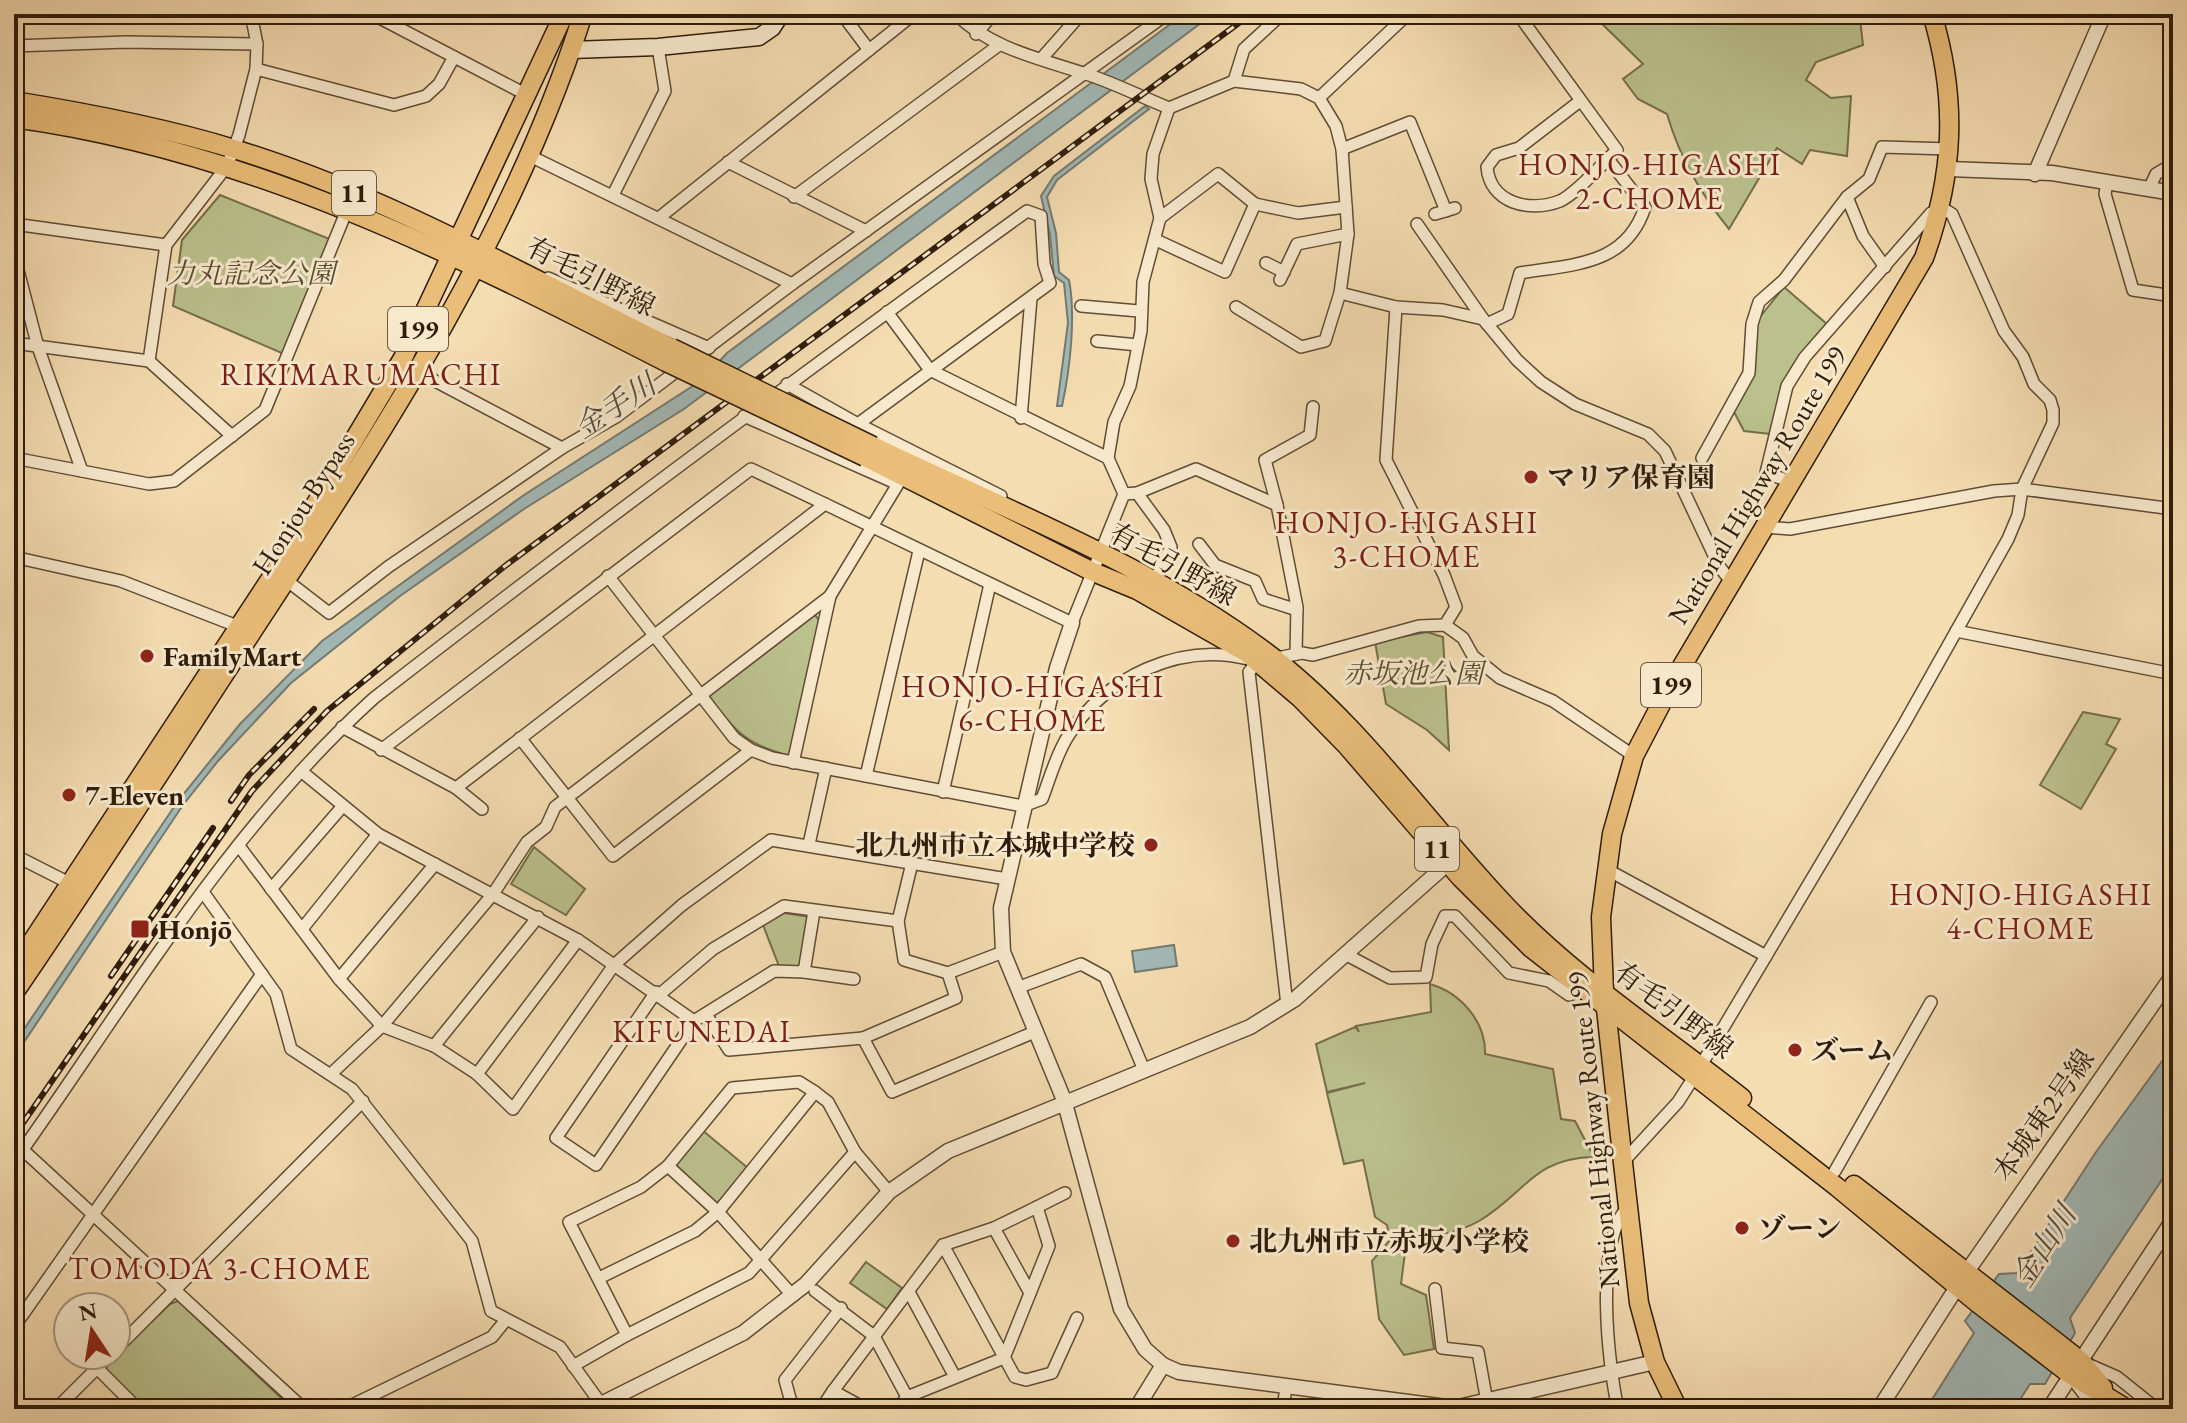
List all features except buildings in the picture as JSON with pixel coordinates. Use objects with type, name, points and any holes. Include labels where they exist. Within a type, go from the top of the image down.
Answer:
[{"type":"main road","name":"Honjou Bypass","points":[[281,576],[403,358],[564,14]]},
{"type":"main road","name":"Honjou Bypass","points":[[14,993],[78,888],[281,576],[420,373],[481,260],[528,155],[583,14]]},
{"type":"main road","points":[[571,50],[658,47],[759,37],[772,28],[781,14]]},
{"type":"main road","name":"National Highway Route 199","points":[[1678,1409],[1655,1362],[1639,1303],[1605,1000],[1601,917],[1606,869],[1621,796],[1634,756],[1672,683],[1924,258],[1942,208],[1950,149],[1943,49],[1932,14]]},
{"type":"main road","name":"有毛引野線","points":[[14,101],[108,118],[357,194],[669,355],[1095,563],[1266,660]]},
{"type":"main road","name":"有毛引野線","points":[[14,118],[230,157],[347,210],[457,247]]},
{"type":"main road","name":"有毛引野線","points":[[481,260],[520,273],[669,355]]},
{"type":"main road","name":"有毛引野線","points":[[869,452],[900,480],[1095,563],[1154,582],[1217,617],[1266,660],[1454,858],[1531,948],[1583,990],[1605,1000]]},
{"type":"main road","name":"有毛引野線","points":[[1454,858],[1605,1000],[1835,1171],[1979,1294],[2127,1409]]},
{"type":"main road","name":"Honjou Bypass","points":[[14,969],[78,888]]},
{"type":"main road","name":"有毛引野線","points":[[1697,1070],[1961,1279]]},
{"type":"street","points":[[149,361],[166,245],[230,157],[256,69],[257,44],[251,14]]},
{"type":"street","points":[[372,14],[527,95]]},
{"type":"street","points":[[842,14],[869,50]]},
{"type":"street","points":[[660,217],[914,14]]},
{"type":"street","points":[[956,14],[976,34],[999,45],[1122,87],[1169,108],[1234,81],[1301,89],[1319,98],[1336,126],[1342,149],[1348,234],[1340,293],[1325,341],[1301,347],[1236,307]]},
{"type":"street","points":[[976,34],[993,14]]},
{"type":"street","points":[[1042,58],[1081,14]]},
{"type":"street","points":[[281,576],[329,613],[388,567],[562,448],[616,417],[792,284],[1167,14]]},
{"type":"street","points":[[1234,81],[1244,49],[1282,14]]},
{"type":"street","points":[[1319,98],[1408,14]]},
{"type":"street","points":[[1518,14],[1617,150],[1560,200],[1518,205],[1506,202],[1488,180],[1487,167],[1496,155],[1519,148],[1580,101]]},
{"type":"street","points":[[2035,174],[2104,14]]},
{"type":"street","points":[[14,46],[126,42],[257,44]]},
{"type":"street","points":[[794,197],[999,45]]},
{"type":"street","points":[[613,195],[665,91],[658,47]]},
{"type":"street","points":[[256,69],[394,105],[426,96],[439,84],[454,57]]},
{"type":"street","points":[[1169,108],[1153,154],[1151,179],[1160,218],[1143,282],[1138,345],[1130,386],[1114,422],[1108,458],[1124,494],[1072,623],[1023,806],[1000,928],[1003,952],[1064,1100],[1121,1309],[1138,1342],[1163,1365],[1179,1372],[1286,1387],[1364,1403],[1442,1408],[1487,1402],[1511,1403],[1610,1371],[1655,1362]]},
{"type":"street","points":[[1342,149],[1410,122],[1445,211]]},
{"type":"street","points":[[1702,458],[1749,373],[1752,324],[1759,302],[1784,280],[1847,197],[1869,179],[1882,147],[1950,149]]},
{"type":"street","points":[[528,155],[792,284]]},
{"type":"street","points":[[1340,293],[1396,307],[1443,310],[1485,321],[1508,314],[1520,273],[1606,258],[1639,225],[1645,207],[1608,159]]},
{"type":"street","points":[[728,162],[866,231]]},
{"type":"street","points":[[2149,189],[2156,174],[2173,164]]},
{"type":"street","points":[[1949,169],[2035,174],[2171,192],[2173,224]]},
{"type":"street","points":[[1160,218],[1218,174],[1255,204],[1298,213],[1346,207]]},
{"type":"street","points":[[2107,183],[2105,194],[2133,290],[2173,296]]},
{"type":"street","points":[[1847,197],[1863,236],[1885,267]]},
{"type":"street","points":[[1156,240],[1225,272],[1255,204]]},
{"type":"street","points":[[1623,1163],[1669,1113],[1697,1070],[1956,631],[2008,539],[2018,515],[2022,489],[2053,423],[2050,400],[2034,384],[2023,357],[2004,331],[1952,214],[1942,208],[1931,213],[1805,357],[1787,386],[1766,473],[1792,482]]},
{"type":"street","points":[[14,458],[149,484],[174,481],[265,410],[347,210]]},
{"type":"street","points":[[14,1162],[203,892],[301,771],[342,727],[374,698],[569,546],[787,384],[1027,211],[1041,216],[1044,264],[1050,283],[858,424]]},
{"type":"street","points":[[14,224],[166,245]]},
{"type":"street","points":[[1417,224],[1485,321],[1517,360],[1541,382],[1575,404],[1648,434],[1665,451],[1719,566],[1732,583]]},
{"type":"street","points":[[1266,263],[1282,276],[1297,244],[1348,234]]},
{"type":"street","points":[[14,255],[38,347],[82,471]]},
{"type":"street","points":[[520,273],[555,279],[709,348]]},
{"type":"street","points":[[1021,418],[1031,298]]},
{"type":"street","points":[[1081,306],[1139,311]]},
{"type":"street","points":[[1396,307],[1386,460],[1444,575],[1456,607],[1445,625]]},
{"type":"street","points":[[887,312],[930,370],[1021,418],[1108,458]]},
{"type":"street","points":[[1097,341],[1138,345]]},
{"type":"street","points":[[14,343],[149,361],[232,436]]},
{"type":"street","points":[[420,373],[562,448]]},
{"type":"street","points":[[787,384],[858,424],[1078,534],[1095,563]]},
{"type":"street","points":[[1296,654],[1297,610],[1265,460],[1310,435],[1313,407]]},
{"type":"street","points":[[332,1073],[382,1026],[493,894],[527,842],[546,827],[555,807],[830,596],[874,529],[900,480],[744,416]]},
{"type":"street","points":[[381,750],[751,469],[1072,623]]},
{"type":"street","points":[[1124,494],[1137,493],[1196,469],[1277,505]]},
{"type":"street","points":[[1764,527],[1790,529],[1994,491],[2022,489],[2173,509]]},
{"type":"street","points":[[1137,493],[1164,530],[1171,547],[1154,582]]},
{"type":"street","points":[[456,788],[825,504]]},
{"type":"street","points":[[1199,544],[1215,565],[1255,581],[1263,599],[1297,610]]},
{"type":"street","points":[[866,776],[919,551]]},
{"type":"street","points":[[14,557],[121,581],[246,630]]},
{"type":"street","points":[[608,576],[734,738],[751,750],[793,763],[943,792],[1023,806],[1042,799],[1069,735],[1100,700],[1150,667],[1187,654],[1218,653],[1266,660],[1296,654],[1313,655],[1419,626],[1445,625],[1463,638],[1473,656],[1500,678],[1553,701],[1634,756]]},
{"type":"street","points":[[943,792],[990,584]]},
{"type":"street","points":[[793,763],[830,596]]},
{"type":"street","points":[[1956,631],[2173,674]]},
{"type":"street","points":[[1266,660],[1249,672],[1287,1005]]},
{"type":"street","points":[[342,727],[456,788],[482,809]]},
{"type":"street","points":[[520,738],[613,856],[751,750]]},
{"type":"street","points":[[809,844],[826,768]]},
{"type":"street","points":[[301,771],[378,834],[578,940],[694,1021]]},
{"type":"street","points":[[271,889],[342,807]]},
{"type":"street","points":[[302,929],[378,834]]},
{"type":"street","points":[[239,846],[339,979],[382,1026],[434,1046],[477,1074],[513,1109],[614,965],[682,905],[771,840],[1007,879]]},
{"type":"street","points":[[14,855],[78,888]]},
{"type":"street","points":[[203,892],[276,994],[291,1049],[303,1059],[332,1073],[363,1101],[472,1241],[491,1311],[560,1347],[599,1407],[743,1333],[793,1296],[889,1192],[948,1151],[1064,1100],[1250,1027],[1287,1005],[1454,858]]},
{"type":"street","points":[[912,863],[898,921],[904,960],[948,973],[1003,952]]},
{"type":"street","points":[[339,979],[435,864]]},
{"type":"street","points":[[1606,869],[1766,956]]},
{"type":"street","points":[[854,979],[774,971],[707,1016],[694,1021],[596,1165],[556,1138],[658,993],[713,949],[784,906],[898,921]]},
{"type":"street","points":[[804,972],[814,911]]},
{"type":"street","points":[[1345,954],[1390,978],[1426,977],[1432,944],[1445,916],[1455,916],[1509,973],[1549,981],[1569,995],[1583,990]]},
{"type":"street","points":[[434,1046],[538,917]]},
{"type":"street","points":[[477,1074],[578,940]]},
{"type":"street","points":[[1017,988],[1081,964],[1105,977],[1144,1070]]},
{"type":"street","points":[[707,1016],[729,1050],[863,1038],[956,998],[948,973]]},
{"type":"street","points":[[14,1327],[262,974]]},
{"type":"street","name":"本城東2号線","points":[[1879,1409],[1961,1279],[2173,975]]},
{"type":"street","points":[[1835,1171],[1931,1002]]},
{"type":"street","points":[[863,1038],[892,1092],[1037,1031]]},
{"type":"street","points":[[627,1335],[569,1222],[641,1187],[668,1166],[732,1088],[799,1082],[815,1092],[828,1102],[855,1152],[889,1192]]},
{"type":"street","points":[[599,1278],[695,1231],[718,1212],[815,1092]]},
{"type":"street","points":[[132,1333],[363,1101]]},
{"type":"street","points":[[23,1150],[304,1409]]},
{"type":"street","points":[[573,1366],[749,1273],[855,1152]]},
{"type":"street","points":[[668,1166],[718,1212],[793,1296]]},
{"type":"street","points":[[821,1409],[943,1245],[994,1228],[1065,1193]]},
{"type":"street","points":[[897,1409],[907,1397],[1004,1358],[1049,1246],[1037,1207]]},
{"type":"street","points":[[1618,1409],[1605,1328],[1613,1239],[1617,1218],[1628,1207]]},
{"type":"street","points":[[2049,1409],[2071,1364],[2173,1220]]},
{"type":"street","points":[[994,1228],[1030,1293]]},
{"type":"street","points":[[943,1245],[1015,1377],[1026,1380],[1052,1373],[1077,1318]]},
{"type":"street","points":[[1435,1289],[1442,1348],[1478,1352],[1487,1402]]},
{"type":"street","points":[[815,1291],[874,1336],[907,1397]]},
{"type":"street","points":[[909,1292],[955,1377]]},
{"type":"street","points":[[803,1409],[791,1402],[785,1380],[841,1308]]},
{"type":"street","points":[[344,1409],[492,1337],[505,1321]]},
{"type":"street","points":[[2071,1364],[2095,1409]]},
{"type":"street","points":[[2071,1364],[2117,1377],[2157,1409]]},
{"type":"street","points":[[1136,1409],[1163,1365]]},
{"type":"street","points":[[56,1409],[94,1371]]},
{"type":"street","points":[[100,1371],[138,1409]]},
{"type":"street","points":[[1283,1409],[1286,1387]]},
{"type":"street","points":[[833,1391],[866,1409]]},
{"type":"street","points":[[774,1409],[791,1402]]},
{"type":"green space","points":[[1592,14],[1854,14],[1860,19],[1863,45],[1816,62],[1806,80],[1831,98],[1851,96],[1847,156],[1810,150],[1802,164],[1777,148],[1729,229],[1692,174],[1667,114],[1638,99],[1623,79],[1643,64]]},
{"type":"green space","name":"力丸記念公園","points":[[220,195],[337,242],[284,354],[173,306],[182,240]]},
{"type":"green space","points":[[1784,287],[1828,325],[1783,385],[1770,434],[1744,431],[1733,410],[1749,379],[1756,322]]},
{"type":"green space","points":[[815,615],[820,621],[790,756],[763,747],[743,735],[709,696]]},
{"type":"green space","name":"赤坂池公園","points":[[1427,632],[1443,637],[1449,750],[1427,730],[1386,704],[1375,642]]},
{"type":"green space","points":[[2083,712],[2120,719],[2106,744],[2116,749],[2081,809],[2040,785]]},
{"type":"green space","points":[[534,847],[585,889],[566,915],[511,884]]},
{"type":"green space","points":[[784,913],[810,917],[802,963],[795,968],[779,966],[763,925]]},
{"type":"green space","points":[[1430,984],[1452,994],[1470,1010],[1481,1031],[1485,1054],[1553,1069],[1561,1119],[1575,1121],[1594,1157],[1573,1159],[1543,1171],[1495,1211],[1462,1229],[1407,1237],[1401,1284],[1426,1295],[1434,1349],[1404,1355],[1379,1319],[1372,1261],[1390,1240],[1387,1225],[1375,1217],[1363,1160],[1344,1164],[1327,1093],[1365,1083],[1327,1092],[1316,1044],[1355,1027],[1359,1032],[1356,1026],[1431,1012]]},
{"type":"green space","points":[[702,1130],[748,1168],[716,1205],[675,1164]]},
{"type":"green space","points":[[866,1262],[902,1288],[887,1309],[850,1283]]},
{"type":"green space","points":[[178,1301],[293,1409],[146,1409],[107,1371],[132,1371],[132,1340],[170,1304]]},
{"type":"water","points":[[1184,14],[1213,14],[684,409],[524,509],[400,596],[291,683],[218,761],[183,805],[14,1057],[14,1044],[178,801],[240,724],[322,641],[524,495],[702,380],[727,353]]},
{"type":"water","points":[[1145,106],[1149,109],[1057,180],[1047,197],[1056,233],[1059,272],[1069,280],[1072,310],[1067,376],[1062,406],[1057,406],[1068,323],[1064,283],[1054,276],[1050,235],[1041,196],[1054,176]]},
{"type":"water","points":[[1174,945],[1177,966],[1135,972],[1132,951]]},
{"type":"water","name":"金山川","points":[[2173,1046],[2173,1163],[2070,1318],[2075,1333],[2045,1384],[2030,1384],[2014,1409],[1926,1409],[1974,1333],[1965,1321],[1999,1274],[2017,1273],[2096,1152]]},
{"type":"railway","points":[[14,1136],[252,791],[327,711],[505,566],[1251,14]]},
{"type":"railway","points":[[231,801],[249,775],[314,709]]},
{"type":"railway","points":[[111,976],[213,828]]},
{"type":"place","name":"マリア保育園","points":[[1531,477]]},
{"type":"place","name":"FamilyMart","points":[[147,656]]},
{"type":"place","name":"7-Eleven","points":[[69,795]]},
{"type":"place","name":"北九州市立本城中学校","points":[[1151,845]]},
{"type":"place","name":"Honjō","points":[[140,929]]},
{"type":"place","name":"ズーム","points":[[1795,1050]]},
{"type":"place","name":"ゾーン","points":[[1742,1228]]},
{"type":"place","name":"北九州市立赤坂小学校","points":[[1233,1241]]},
{"type":"district","name":"HONJO-HIGASHI 2-CHOME","points":[[1650,182]]},
{"type":"district","name":"RIKIMARUMACHI","points":[[361,375]]},
{"type":"district","name":"HONJO-HIGASHI 3-CHOME","points":[[1407,540]]},
{"type":"district","name":"HONJO-HIGASHI 6-CHOME","points":[[1033,704]]},
{"type":"district","name":"HONJO-HIGASHI 4-CHOME","points":[[2021,912]]},
{"type":"district","name":"KIFUNEDAI","points":[[702,1032]]},
{"type":"district","name":"TOMODA 3-CHOME","points":[[220,1269]]},
{"type":"water label","name":"金手川","points":[[615,406]]}]
